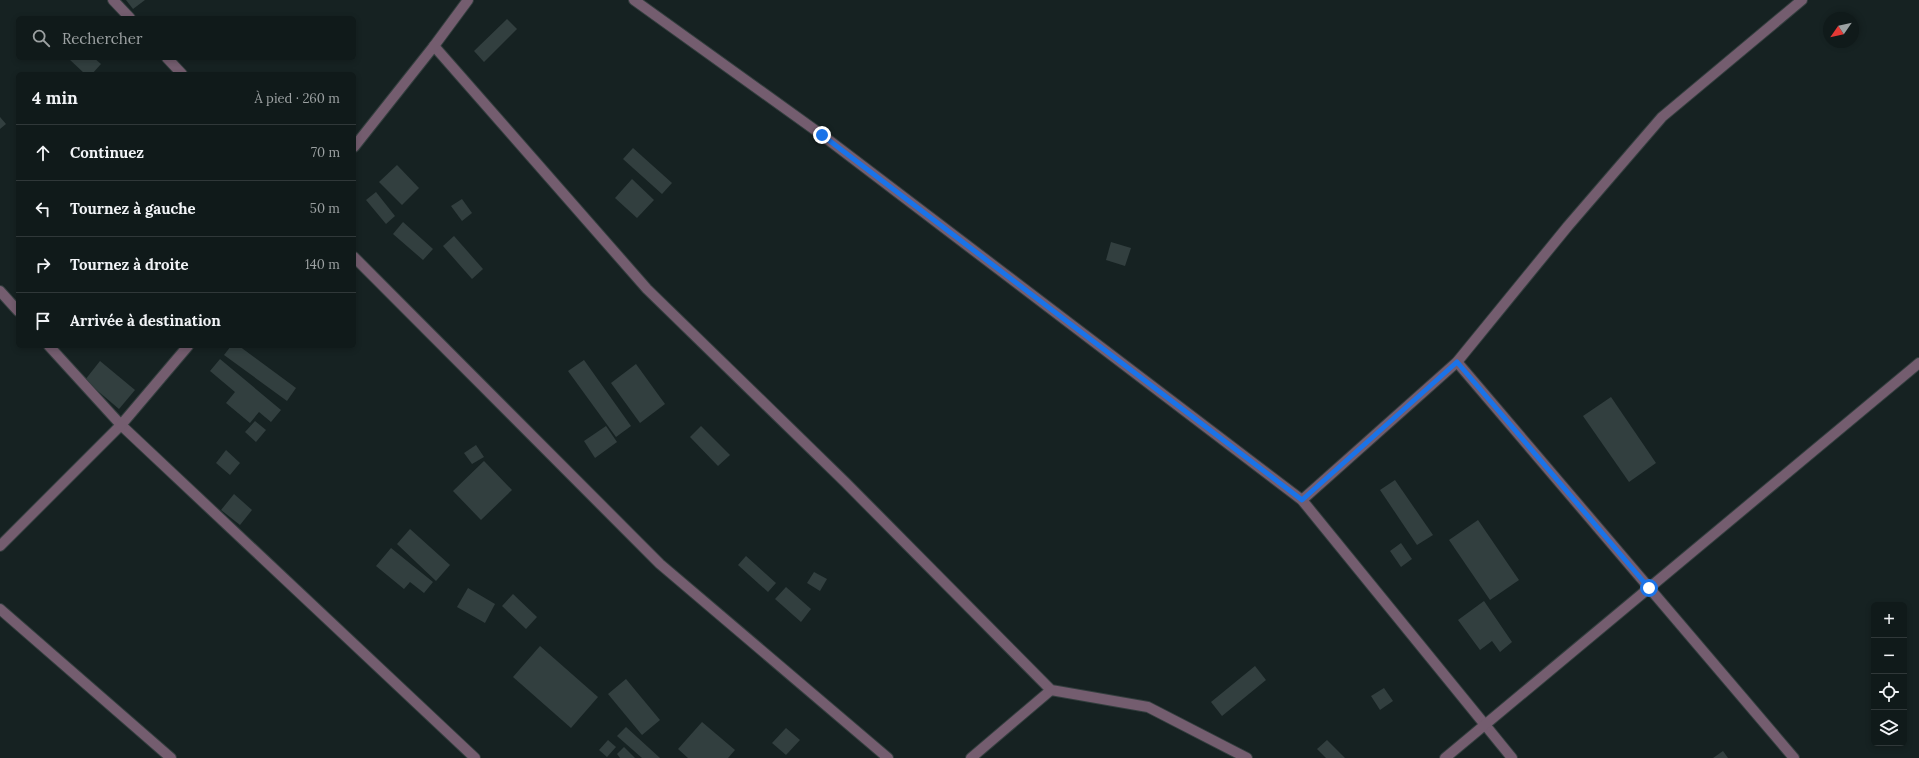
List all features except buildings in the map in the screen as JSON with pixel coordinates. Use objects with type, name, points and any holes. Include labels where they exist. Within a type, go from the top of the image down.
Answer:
[{"type":"street","points":[[114,0],[128,16]]},
{"type":"street","points":[[356,144],[434,46],[468,0]]},
{"type":"street","points":[[634,0],[822,135],[1302,500],[1512,758]]},
{"type":"street","points":[[1302,500],[1457,362],[1568,226],[1662,117],[1802,0]]},
{"type":"street","points":[[434,46],[647,289],[845,482],[1051,690],[1148,707],[1247,758]]},
{"type":"street","points":[[169,60],[180,72]]},
{"type":"street","points":[[356,259],[660,564],[888,758]]},
{"type":"street","points":[[0,291],[16,309]]},
{"type":"street","points":[[51,348],[121,425],[476,758]]},
{"type":"street","points":[[0,546],[121,425],[186,348]]},
{"type":"street","points":[[1457,362],[1794,758]]},
{"type":"street","points":[[1444,758],[1919,363]]},
{"type":"street","points":[[0,609],[171,758]]},
{"type":"street","points":[[971,758],[1051,690]]},
{"type":"route","points":[[822,135],[1302,500],[1457,362],[1649,588]]}]
